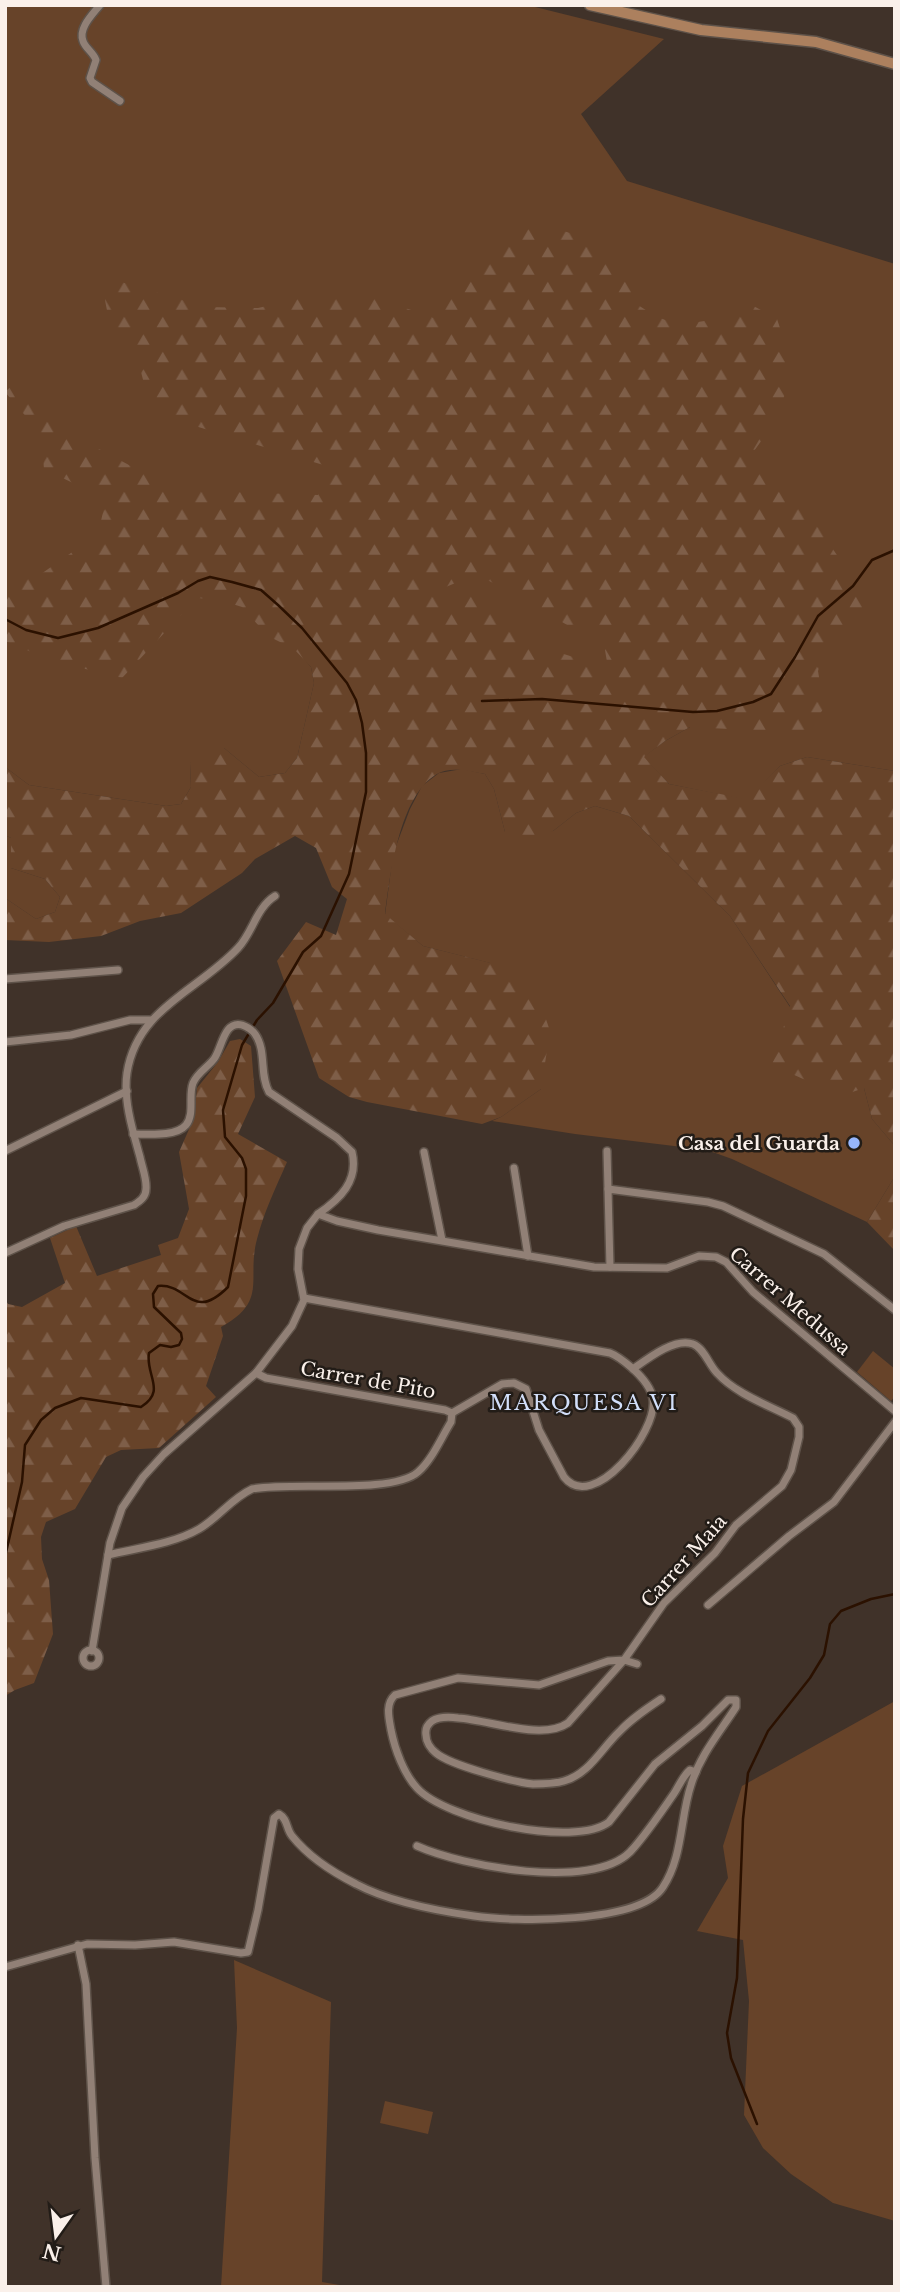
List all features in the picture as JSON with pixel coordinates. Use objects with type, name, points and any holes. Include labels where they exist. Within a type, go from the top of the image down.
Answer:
[{"type":"main road","points":[[590,5],[688,28],[816,42],[895,64]]},
{"type":"street","points":[[100,5],[82,33],[83,41],[96,60],[90,78],[120,101]]},
{"type":"street","points":[[5,1253],[51,1231],[134,1205],[141,1200],[147,1186],[134,1135],[127,1091],[127,1072],[139,1037],[151,1020],[238,948],[263,906],[275,896]]},
{"type":"street","points":[[5,979],[118,970]]},
{"type":"street","points":[[5,1042],[71,1035],[135,1019],[151,1020]]},
{"type":"street","points":[[92,1651],[111,1538],[122,1508],[143,1477],[175,1443],[256,1373],[292,1326],[304,1298],[298,1269],[299,1249],[307,1228],[318,1214],[345,1193],[353,1171],[352,1152],[337,1138],[269,1092],[264,1081],[259,1042],[247,1027],[237,1024],[228,1030],[217,1054],[192,1085],[186,1125],[175,1131],[134,1135]]},
{"type":"street","points":[[5,1151],[127,1091]]},
{"type":"street","points":[[607,1151],[610,1268]]},
{"type":"street","points":[[424,1152],[442,1240]]},
{"type":"street","points":[[514,1168],[528,1256]]},
{"type":"street","name":"Carrer Medussa","points":[[608,1189],[723,1206],[824,1254],[895,1310]]},
{"type":"street","name":"Carrer Medussa","points":[[318,1214],[378,1230],[577,1265],[667,1268],[705,1255],[721,1259],[753,1292],[895,1411]]},
{"type":"street","points":[[304,1298],[610,1353],[633,1369]]},
{"type":"street","name":"Carrer Maia","points":[[624,1661],[664,1603],[711,1557],[736,1525],[782,1486],[793,1464],[799,1431],[798,1423],[793,1418],[721,1377],[693,1344],[672,1346],[633,1369]]},
{"type":"street","name":"Carrer de Pito","points":[[256,1373],[266,1378],[452,1413],[502,1384],[514,1382],[530,1395],[539,1430],[564,1477],[575,1485],[593,1484],[605,1478],[625,1460],[642,1439],[653,1408],[652,1395],[642,1377],[633,1369]]},
{"type":"street","points":[[108,1555],[196,1531],[241,1496],[256,1488],[324,1487],[408,1478],[423,1466],[452,1422],[452,1413]]},
{"type":"street","points":[[708,1605],[789,1536],[834,1502],[895,1422]]},
{"type":"street","points":[[5,1967],[78,1945],[96,1943],[135,1945],[174,1942],[248,1952],[276,1816],[284,1816],[292,1836],[329,1867],[354,1883],[386,1896],[478,1917],[595,1915],[626,1910],[646,1902],[664,1886],[678,1849],[688,1793],[696,1772],[705,1753],[736,1707],[736,1700],[728,1700],[702,1726],[656,1764],[609,1822],[588,1832],[526,1829],[467,1815],[422,1793],[404,1767],[394,1742],[389,1704],[395,1695],[458,1678],[539,1685],[608,1661],[637,1664]]},
{"type":"street","points":[[624,1661],[568,1723],[556,1730],[540,1731],[478,1719],[440,1717],[430,1722],[427,1728],[428,1743],[440,1756],[471,1768],[523,1782],[557,1783],[586,1771],[597,1754],[621,1729],[661,1699]]},
{"type":"street","points":[[417,1846],[447,1857],[514,1870],[574,1872],[601,1867],[628,1854],[686,1773],[690,1770],[696,1772]]},
{"type":"street","points":[[78,1945],[86,1984],[95,2158],[106,2287]]},
{"type":"green space","points":[[5,5],[527,5],[664,39],[581,114],[627,181],[895,264],[895,771],[807,757],[780,766],[747,800],[669,784],[643,757],[690,727],[295,648],[311,667],[314,683],[297,758],[285,773],[259,777],[224,748],[190,763],[191,787],[181,804],[166,806],[29,785],[5,767]]},
{"type":"green space","points":[[539,224],[584,237],[627,271],[636,304],[671,321],[706,321],[750,304],[777,319],[793,367],[772,426],[754,451],[772,480],[797,496],[870,604],[827,648],[818,671],[824,708],[806,733],[690,727],[644,757],[669,784],[746,799],[780,766],[807,757],[895,771],[895,1146],[872,1119],[864,1088],[841,1096],[772,1065],[790,1006],[730,916],[629,816],[595,806],[576,813],[553,831],[524,840],[505,832],[494,789],[485,774],[448,770],[437,774],[424,785],[405,818],[394,858],[385,914],[423,946],[495,964],[536,990],[550,1031],[541,1089],[501,1117],[482,1124],[349,1097],[319,1078],[277,961],[306,922],[336,935],[347,899],[332,887],[316,848],[295,836],[255,859],[242,873],[181,913],[140,921],[101,936],[49,942],[5,940],[5,898],[36,919],[55,912],[60,897],[45,879],[11,868],[11,838],[5,835],[5,767],[29,785],[166,806],[181,804],[191,787],[190,763],[199,748],[224,748],[259,777],[285,773],[297,758],[314,683],[311,667],[294,649],[268,636],[242,607],[220,600],[197,598],[122,678],[53,661],[5,641],[5,574],[41,574],[98,534],[106,499],[44,469],[41,434],[5,392],[18,380],[97,448],[176,490],[318,495],[330,467],[182,422],[149,403],[140,368],[111,331],[104,295],[111,279],[206,307],[258,308],[311,296],[368,295],[437,319],[453,288],[482,266],[506,240]],"holes":[[[477,574],[569,626],[596,628],[604,644],[608,668],[548,649],[477,593],[429,594]]]},
{"type":"green space","points":[[462,769],[485,774],[494,789],[505,832],[553,831],[576,813],[595,806],[629,816],[730,916],[790,1007],[864,1088],[872,1119],[895,1146],[895,1176],[867,1222],[707,1150],[492,1121],[541,1089],[490,963],[423,946],[385,915],[393,854],[422,786],[439,773]]},
{"type":"green space","points":[[5,835],[11,838],[11,868],[45,879],[60,897],[55,912],[36,919],[5,898]]},
{"type":"green space","points":[[240,1039],[251,1046],[255,1097],[238,1134],[287,1162],[257,1239],[251,1298],[236,1317],[221,1327],[223,1336],[206,1386],[216,1397],[159,1448],[121,1450],[106,1457],[75,1509],[46,1522],[41,1537],[42,1559],[49,1580],[53,1634],[34,1683],[5,1696],[5,1299],[8,1304],[22,1307],[65,1283],[50,1238],[76,1226],[97,1276],[161,1255],[158,1245],[178,1238],[189,1209],[179,1152],[194,1118],[197,1088],[218,1062],[230,1041]]},
{"type":"green space","points":[[895,1176],[895,1251],[867,1222]]},
{"type":"green space","points":[[873,1351],[895,1369],[895,1396],[891,1401],[857,1372]]},
{"type":"green space","points":[[895,1701],[895,2221],[833,2203],[791,2174],[763,2148],[744,2115],[749,2001],[743,1940],[697,1931],[728,1878],[723,1846],[742,1786]]},
{"type":"green space","points":[[234,1960],[331,2002],[322,2282],[351,2287],[221,2287],[237,2028]]},
{"type":"green space","points":[[385,2101],[433,2112],[428,2134],[380,2123]]},
{"type":"waterway","points":[[482,701],[542,699],[693,712],[717,711],[753,702],[771,694],[818,616],[853,586],[872,560],[895,550]]},
{"type":"waterway","points":[[5,619],[26,630],[58,638],[98,628],[210,577],[261,590],[302,628],[347,683],[356,700],[366,753],[366,792],[349,874],[321,936],[303,952],[273,1003],[257,1020],[242,1045],[223,1110],[225,1137],[242,1158],[246,1169],[246,1196],[228,1287],[216,1297],[206,1302],[198,1302],[177,1290],[158,1286],[153,1294],[154,1307],[181,1333],[182,1339],[179,1345],[160,1345],[149,1353],[154,1389],[149,1401],[141,1407],[81,1398],[55,1408],[41,1420],[25,1445],[22,1482],[5,1557]]},
{"type":"waterway","points":[[757,2124],[731,2058],[727,2033],[737,1978],[743,1819],[748,1773],[768,1731],[810,1678],[824,1655],[830,1624],[841,1611],[871,1599],[895,1594]]},
{"type":"place","name":"Casa del Guarda","points":[[854,1143]]},
{"type":"district","name":"MARQUESA VI","points":[[584,1403]]}]
